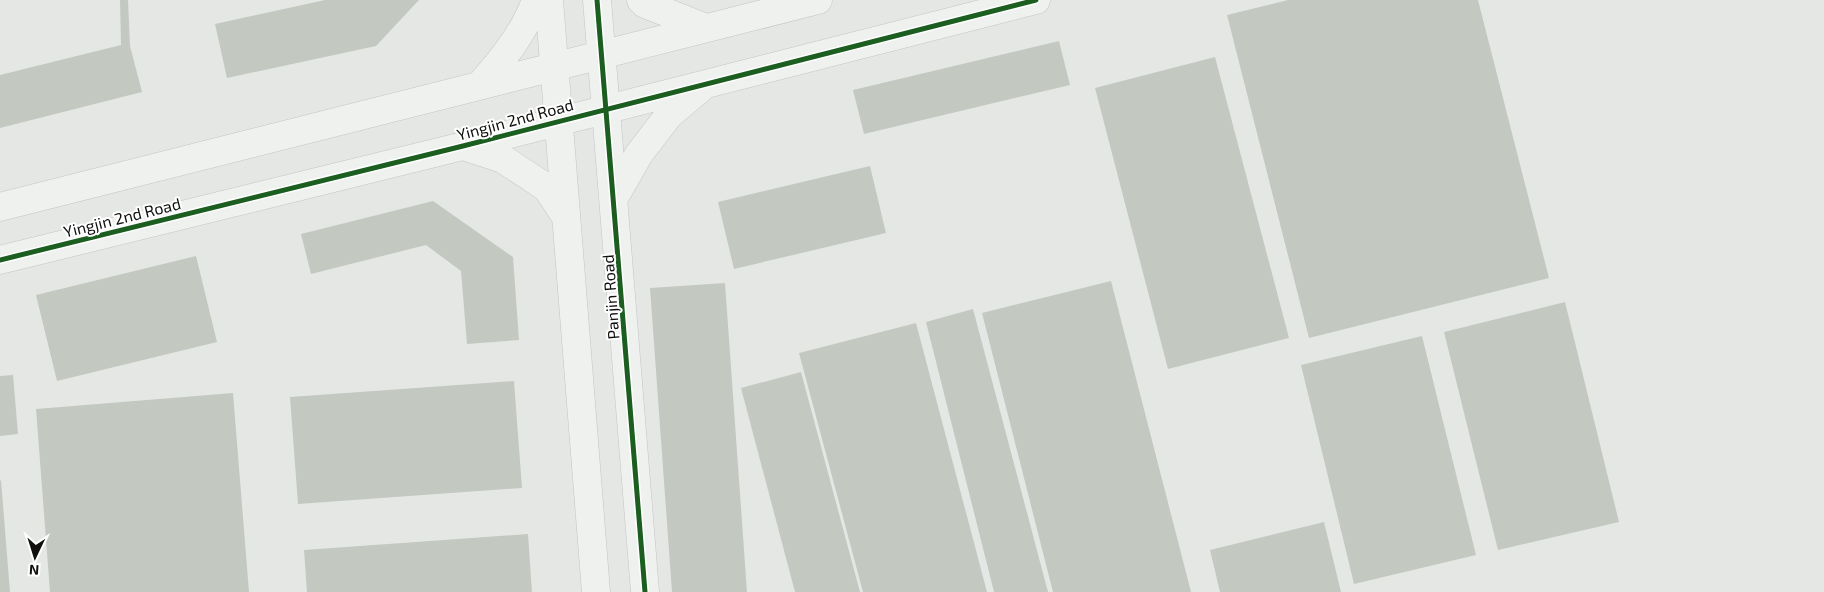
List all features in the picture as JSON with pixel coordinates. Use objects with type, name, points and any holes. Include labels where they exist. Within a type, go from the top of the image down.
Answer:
[{"type":"street","points":[[480,85],[504,58],[531,14],[536,0]]},
{"type":"street","points":[[549,0],[596,592]]},
{"type":"street","name":"Panjin Road","points":[[597,0],[645,592]]},
{"type":"street","points":[[641,0],[645,4],[706,28]]},
{"type":"street","points":[[0,207],[818,0]]},
{"type":"street","name":"Yingjin 2nd Road","points":[[0,260],[463,146],[606,108],[1036,0]]},
{"type":"street","points":[[614,198],[639,154],[668,115],[705,84]]},
{"type":"street","points":[[463,146],[503,159],[547,188],[566,217]]},
{"type":"building","points":[[120,0],[128,0],[130,46],[142,92],[0,128],[0,75],[121,45]]},
{"type":"building","points":[[325,0],[419,0],[376,46],[227,78],[215,24]]},
{"type":"building","points":[[1288,0],[1478,0],[1549,278],[1309,338],[1227,15]]},
{"type":"building","points":[[1059,41],[1070,85],[864,134],[853,90]]},
{"type":"building","points":[[1215,57],[1289,338],[1168,369],[1095,88]]},
{"type":"building","points":[[870,166],[886,233],[734,269],[718,202]]},
{"type":"building","points":[[433,201],[513,257],[519,340],[467,344],[461,271],[426,245],[311,274],[301,234]]},
{"type":"building","points":[[196,256],[217,342],[57,381],[36,295]]},
{"type":"building","points":[[1111,281],[1191,592],[1053,592],[982,313]]},
{"type":"building","points":[[725,283],[747,592],[672,592],[650,288]]},
{"type":"building","points":[[1565,302],[1619,522],[1498,550],[1444,332]]},
{"type":"building","points":[[973,309],[1048,592],[994,592],[926,322]]},
{"type":"building","points":[[916,323],[987,592],[863,592],[799,353]]},
{"type":"building","points":[[1422,336],[1476,555],[1354,584],[1301,365]]},
{"type":"building","points":[[801,372],[860,592],[795,592],[741,388]]},
{"type":"building","points":[[13,375],[18,434],[0,436],[0,376]]},
{"type":"building","points":[[514,381],[522,488],[298,504],[290,397]]},
{"type":"building","points":[[233,393],[249,592],[50,592],[36,409]]},
{"type":"building","points":[[1,480],[10,592],[0,592]]},
{"type":"building","points":[[1324,522],[1341,592],[1220,592],[1210,550]]},
{"type":"building","points":[[528,534],[532,592],[307,592],[304,550]]},
{"type":"cycle path","points":[[597,0],[645,592]]},
{"type":"cycle path","points":[[0,260],[463,146],[1036,0]]}]
